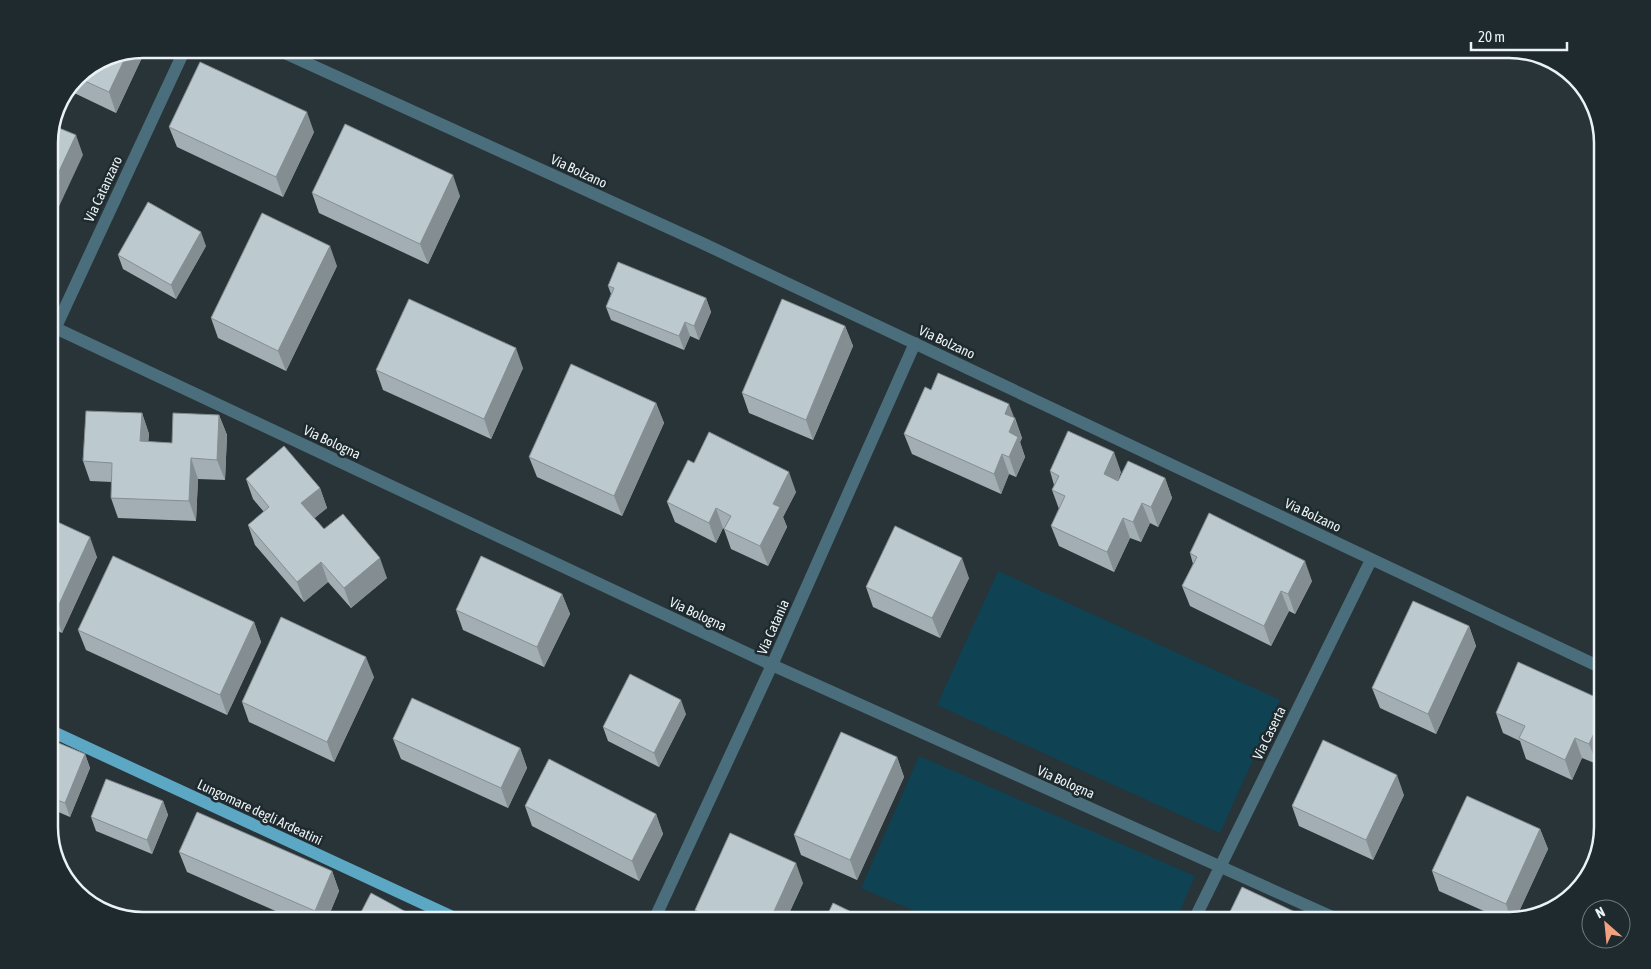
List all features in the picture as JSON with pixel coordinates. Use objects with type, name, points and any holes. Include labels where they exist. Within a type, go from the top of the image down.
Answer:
[{"type":"main road","name":"Lungomare degli Ardeatini","points":[[58,734],[442,912]]},
{"type":"street","name":"Via Catanzaro","points":[[58,313],[180,58]]},
{"type":"street","name":"Via Bolzano","points":[[296,58],[702,243],[1594,664]]},
{"type":"street","name":"Via Bologna","points":[[58,329],[772,666],[1321,912]]},
{"type":"street","name":"Via Catania","points":[[658,912],[772,666],[915,344]]},
{"type":"street","name":"Via Caserta","points":[[1198,912],[1371,560]]},
{"type":"shaded area","points":[[998,571],[1280,700],[1220,833],[937,705]]},
{"type":"shaded area","points":[[919,756],[1195,876],[1179,912],[917,912],[861,888]]},
{"type":"building","points":[[124,59],[109,92],[85,81],[100,69]]},
{"type":"building","points":[[200,62],[307,112],[276,177],[169,127]]},
{"type":"building","points":[[345,124],[453,175],[420,244],[312,193]]},
{"type":"building","points":[[59,128],[76,135],[58,174]]},
{"type":"building","points":[[148,202],[201,232],[171,285],[118,255]]},
{"type":"building","points":[[262,213],[330,246],[278,351],[211,318]]},
{"type":"building","points":[[618,262],[706,298],[694,326],[685,322],[679,336],[606,307],[614,288],[608,286]]},
{"type":"building","points":[[409,299],[516,348],[484,419],[376,370]]},
{"type":"building","points":[[782,299],[845,326],[806,420],[742,393]]},
{"type":"building","points":[[571,364],[656,403],[614,496],[529,457]]},
{"type":"building","points":[[938,373],[1009,404],[1005,414],[1015,418],[1009,432],[1018,437],[1009,457],[1002,454],[994,474],[904,434],[925,387],[931,390]]},
{"type":"building","points":[[86,411],[142,413],[140,441],[172,443],[173,413],[219,415],[217,460],[191,458],[189,501],[111,498],[112,463],[83,461]]},
{"type":"building","points":[[1068,431],[1114,452],[1104,474],[1118,481],[1128,461],[1165,478],[1151,507],[1142,503],[1133,522],[1123,518],[1107,552],[1051,526],[1065,496],[1052,490],[1059,476],[1050,471]]},
{"type":"building","points":[[709,432],[789,472],[773,504],[780,507],[760,546],[724,529],[731,516],[716,508],[709,523],[667,502],[688,460],[694,463]]},
{"type":"building","points":[[284,446],[320,488],[301,503],[324,529],[343,514],[380,558],[344,588],[321,562],[297,582],[248,525],[269,507],[246,479]]},
{"type":"building","points":[[1209,513],[1305,561],[1288,594],[1281,591],[1264,626],[1182,586],[1197,557],[1190,553]]},
{"type":"building","points":[[58,522],[90,537],[58,606]]},
{"type":"building","points":[[895,526],[962,558],[932,618],[866,587]]},
{"type":"building","points":[[113,556],[254,622],[220,695],[78,630]]},
{"type":"building","points":[[481,556],[562,594],[537,647],[456,610]]},
{"type":"building","points":[[1413,601],[1469,626],[1428,714],[1372,688]]},
{"type":"building","points":[[281,617],[366,657],[327,742],[242,702]]},
{"type":"building","points":[[1518,662],[1594,696],[1594,734],[1589,744],[1575,738],[1565,760],[1519,738],[1525,726],[1496,713]]},
{"type":"building","points":[[630,674],[681,700],[654,753],[603,727]]},
{"type":"building","points":[[412,698],[520,748],[501,788],[393,739]]},
{"type":"building","points":[[841,732],[897,757],[850,860],[794,835]]},
{"type":"building","points":[[1323,740],[1397,775],[1366,840],[1292,806]]},
{"type":"building","points":[[58,743],[85,754],[65,803],[58,800]]},
{"type":"building","points":[[549,759],[656,814],[632,861],[525,806]]},
{"type":"building","points":[[106,779],[163,801],[147,840],[91,817]]},
{"type":"building","points":[[1467,796],[1540,829],[1506,904],[1432,871]]},
{"type":"building","points":[[197,812],[332,871],[315,911],[179,852]]},
{"type":"building","points":[[730,833],[796,863],[774,912],[700,912],[695,910]]},
{"type":"building","points":[[1242,887],[1295,912],[1230,912]]},
{"type":"building","points":[[371,893],[406,912],[361,912]]},
{"type":"building","points":[[833,903],[852,912],[829,912]]}]
